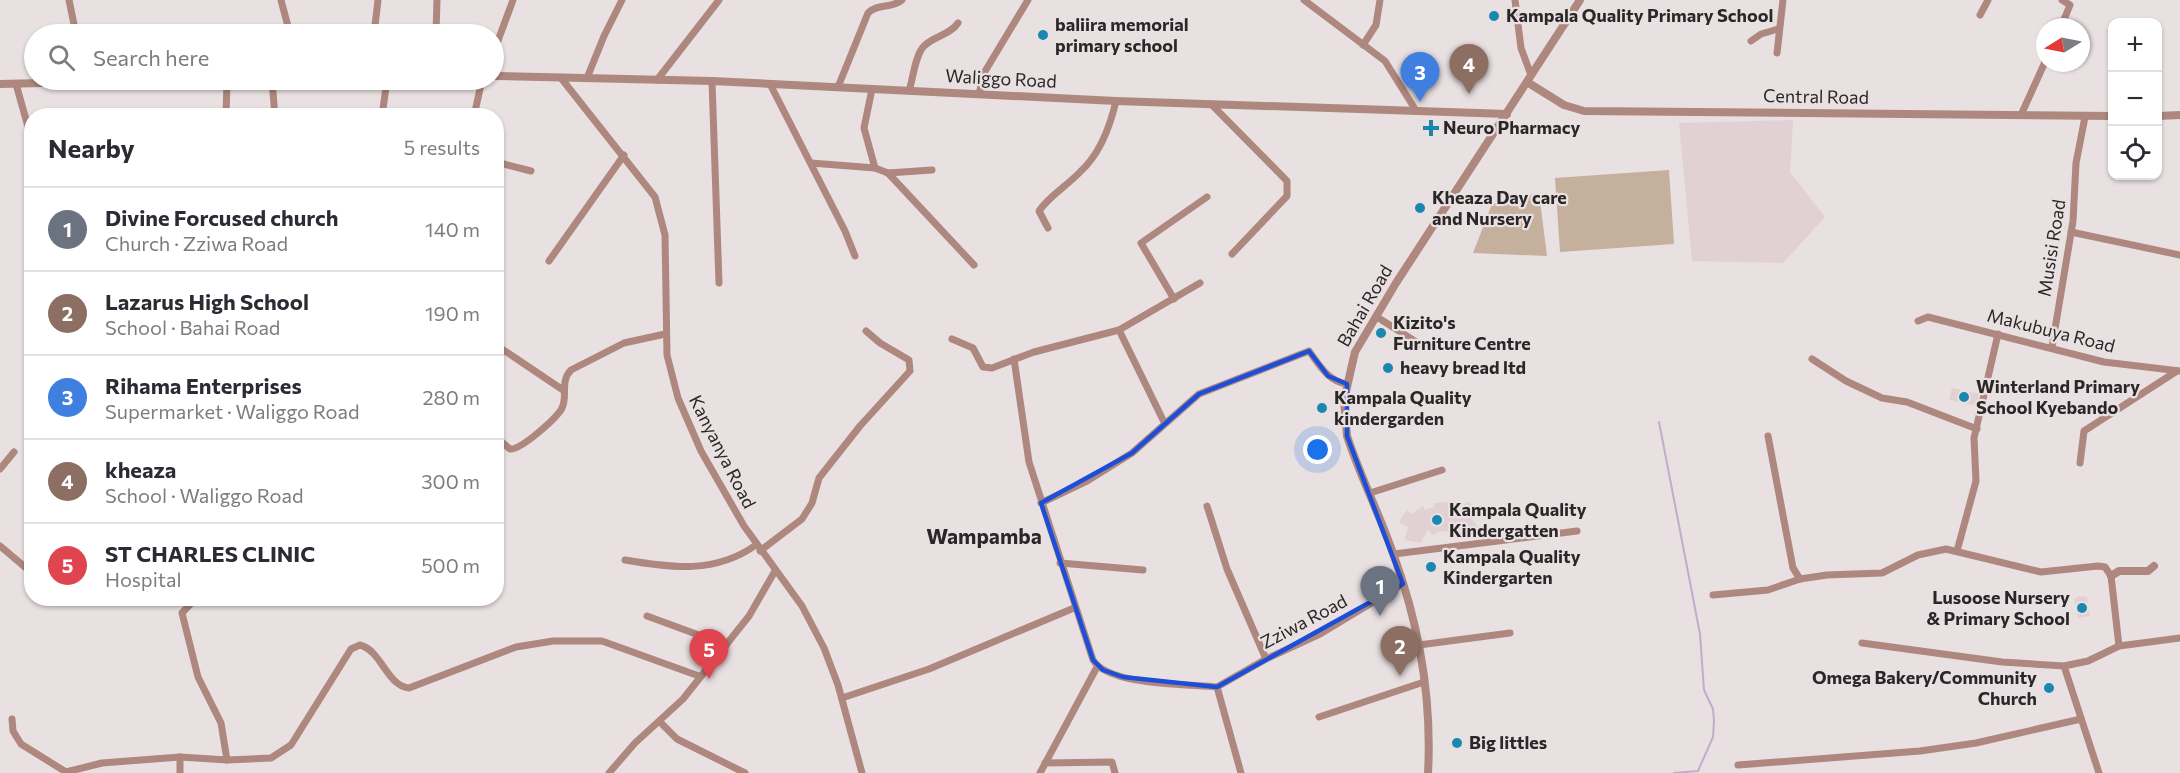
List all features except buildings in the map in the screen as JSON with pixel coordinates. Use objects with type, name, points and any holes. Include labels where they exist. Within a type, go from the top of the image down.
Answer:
[{"type":"street","points":[[69,0],[74,24]]},
{"type":"street","points":[[281,0],[287,24]]},
{"type":"street","points":[[375,24],[378,0]]},
{"type":"street","points":[[436,24],[437,0]]},
{"type":"street","points":[[504,24],[513,0]]},
{"type":"street","points":[[587,78],[615,11],[622,0]]},
{"type":"street","points":[[657,80],[719,0]]},
{"type":"street","points":[[838,87],[868,13],[872,9],[894,6],[902,0]]},
{"type":"street","points":[[979,94],[984,73],[1028,0]]},
{"type":"street","points":[[1304,0],[1380,56],[1392,69],[1415,109]]},
{"type":"street","points":[[1363,45],[1376,25],[1380,0]]},
{"type":"street","points":[[1515,0],[1521,48],[1529,79]]},
{"type":"street","name":"Bahai Road","points":[[1428,773],[1430,738],[1419,645],[1404,584],[1347,435],[1344,418],[1347,384],[1355,352],[1396,283],[1580,0]]},
{"type":"street","points":[[1777,53],[1783,0]]},
{"type":"street","points":[[1980,15],[1988,0]]},
{"type":"street","points":[[2062,0],[2070,5],[2065,18]]},
{"type":"street","points":[[909,91],[922,48],[953,30],[958,23]]},
{"type":"street","points":[[1751,41],[1761,34],[1778,29]]},
{"type":"street","points":[[2021,115],[2040,72]]},
{"type":"street","name":"Waliggo Road","points":[[504,76],[711,81],[1116,101],[1415,109],[1507,114]]},
{"type":"street","name":"Kanyanya Road","points":[[561,78],[624,154],[655,197],[663,222],[664,334],[671,377],[684,417],[700,451],[758,548],[802,606],[812,624],[832,666],[862,773]]},
{"type":"street","name":"Central Road","points":[[1529,79],[1564,105],[1584,111],[2108,116]]},
{"type":"street","points":[[711,81],[719,283]]},
{"type":"street","points":[[0,84],[24,84]]},
{"type":"street","points":[[16,84],[24,112]]},
{"type":"street","points":[[770,84],[855,256]]},
{"type":"street","points":[[872,89],[864,129],[875,168]]},
{"type":"street","points":[[226,108],[227,90]]},
{"type":"street","points":[[273,90],[274,108]]},
{"type":"street","points":[[383,108],[386,90]]},
{"type":"street","points":[[476,108],[480,90]]},
{"type":"street","points":[[1048,228],[1039,211],[1083,171],[1111,124],[1116,101]]},
{"type":"street","points":[[1211,104],[1233,129],[1287,181],[1289,190],[1287,196],[1232,254]]},
{"type":"street","points":[[2162,116],[2180,115]]},
{"type":"street","name":"Musisi Road","points":[[2052,347],[2071,232],[2076,163],[2085,117]]},
{"type":"street","points":[[549,261],[624,154]]},
{"type":"street","points":[[811,163],[875,168],[888,173],[932,170]]},
{"type":"street","points":[[504,164],[531,171]]},
{"type":"street","points":[[888,173],[974,265]]},
{"type":"street","points":[[1174,298],[1141,243],[1207,197]]},
{"type":"street","points":[[2071,232],[2180,255]]},
{"type":"street","points":[[952,339],[972,348],[986,368],[1119,330],[1200,284]]},
{"type":"street","points":[[1377,316],[1424,347]]},
{"type":"street","name":"Makubuya Road","points":[[1917,321],[1928,317],[2104,362],[2179,371]]},
{"type":"street","points":[[1119,330],[1164,422]]},
{"type":"street","points":[[625,560],[662,567],[697,567],[729,560],[758,548],[802,519],[812,503],[819,478],[860,426],[907,378],[910,371],[909,360],[880,343],[866,331]]},
{"type":"street","points":[[504,444],[510,449],[522,447],[561,410],[566,375],[579,365],[624,343],[664,334]]},
{"type":"street","points":[[1957,551],[1976,481],[1974,445],[1998,334]]},
{"type":"street","points":[[504,350],[563,390]]},
{"type":"street","points":[[1041,503],[1087,481],[1124,458],[1191,399],[1219,384],[1309,351],[1328,376],[1336,382],[1347,384]]},
{"type":"street","points":[[1812,359],[1846,381],[1882,398],[1908,402],[1977,429]]},
{"type":"street","points":[[1014,360],[1029,462],[1074,608],[1097,667],[1111,674],[1136,680],[1217,687],[1241,773]]},
{"type":"street","points":[[2080,463],[2084,431],[2179,371]]},
{"type":"street","points":[[1768,436],[1793,568],[1800,579]]},
{"type":"street","points":[[0,469],[14,452]]},
{"type":"street","points":[[1370,493],[1442,470]]},
{"type":"street","points":[[1207,506],[1227,569],[1266,659]]},
{"type":"street","points":[[1394,555],[1577,531]]},
{"type":"street","points":[[0,546],[24,566]]},
{"type":"street","points":[[1713,595],[1767,590],[1800,579],[1827,575],[1882,573],[1929,551],[1946,549],[2041,572],[2105,567],[2111,576],[2119,646]]},
{"type":"street","points":[[1060,563],[1143,570]]},
{"type":"street","points":[[2111,576],[2119,571],[2148,571],[2154,566]]},
{"type":"street","points":[[609,773],[635,742],[683,699],[758,603],[775,571]]},
{"type":"street","name":"Zziwa Road","points":[[1217,687],[1266,659],[1320,634],[1404,584]]},
{"type":"street","points":[[189,606],[182,613],[198,677],[221,723],[226,760]]},
{"type":"street","points":[[842,698],[928,669],[1074,608]]},
{"type":"street","points":[[647,616],[726,645]]},
{"type":"street","points":[[1419,645],[1510,633]]},
{"type":"street","points":[[1862,643],[2002,662],[2064,666],[2088,661],[2119,646],[2180,638]]},
{"type":"street","points":[[12,719],[13,731],[21,744],[66,772],[102,763],[180,757],[226,760],[271,758],[291,745],[351,649],[360,645],[368,649],[400,686],[409,688],[516,647],[553,641],[602,641],[699,676]]},
{"type":"street","points":[[2064,666],[2099,773]]},
{"type":"street","points":[[1040,773],[1097,667]]},
{"type":"street","points":[[1319,717],[1424,682]]},
{"type":"street","points":[[1738,765],[1920,751],[1976,742],[2081,719]]},
{"type":"street","points":[[660,722],[677,739],[745,773]]},
{"type":"street","points":[[180,757],[180,773]]},
{"type":"street","points":[[1045,763],[1112,762],[1115,773]]},
{"type":"highlighted area","points":[[1309,351],[1328,376],[1347,384],[1347,436],[1403,584],[1217,687],[1123,677],[1103,670],[1093,660],[1041,503],[1132,453],[1199,394]]},
{"type":"shaded area","points":[[1793,120],[1790,172],[1825,217],[1783,263],[1692,261],[1679,123]]},
{"type":"shaded area","points":[[1669,170],[1674,244],[1560,252],[1555,178]]},
{"type":"shaded area","points":[[1539,193],[1547,256],[1473,253],[1492,204]]},
{"type":"shaded area","name":"Winterland Primary School Kyebando","points":[[1952,388],[1979,394],[1976,406],[1949,400]]},
{"type":"shaded area","name":"Kampala Quality Kindergatten","points":[[1467,501],[1479,509],[1471,518],[1479,528],[1464,536],[1455,527],[1450,532],[1441,531],[1433,535],[1428,530],[1421,543],[1405,540],[1408,527],[1399,522],[1407,510],[1412,514],[1423,506],[1425,510],[1434,507],[1434,503],[1452,502],[1452,505],[1462,508]]},
{"type":"shaded area","name":"Lusoose Nursery & Primary School","points":[[2079,596],[2087,597],[2090,616],[2078,618],[2074,599]]},
{"type":"waterway","points":[[1659,422],[1700,634],[1704,690],[1713,709],[1714,721],[1713,737],[1698,771],[1674,773]]},
{"type":"place","name":"Kampala Quality Primary School","points":[[1494,16]]},
{"type":"place","name":"baliira memorial primary school","points":[[1043,35]]},
{"type":"place","name":"kheaza","points":[[1469,94]]},
{"type":"place","name":"Rihama Enterprises","points":[[1420,102]]},
{"type":"place","name":"Neuro Pharmacy","points":[[1431,128]]},
{"type":"place","name":"Kheaza Day care and Nursery","points":[[1420,208]]},
{"type":"place","name":"Kizito's Furniture Centre","points":[[1381,333]]},
{"type":"place","name":"heavy bread ltd","points":[[1388,368]]},
{"type":"place","name":"Winterland Primary School Kyebando","points":[[1964,397]]},
{"type":"place","name":"Kampala Quality kindergarden","points":[[1322,408]]},
{"type":"place","name":"Kampala Quality Kindergatten","points":[[1437,520]]},
{"type":"place","name":"Kampala Quality Kindergarten","points":[[1431,567]]},
{"type":"place","name":"Lusoose Nursery & Primary School","points":[[2082,608]]},
{"type":"place","name":"Divine Forcused church","points":[[1380,616]]},
{"type":"place","name":"Lazarus High School","points":[[1400,676]]},
{"type":"place","name":"ST CHARLES CLINIC","points":[[709,679]]},
{"type":"place","name":"Omega Bakery/Community Church","points":[[2049,688]]},
{"type":"place","name":"Big littles","points":[[1457,743]]},
{"type":"district","name":"Wampamba","points":[[984,537]]}]
